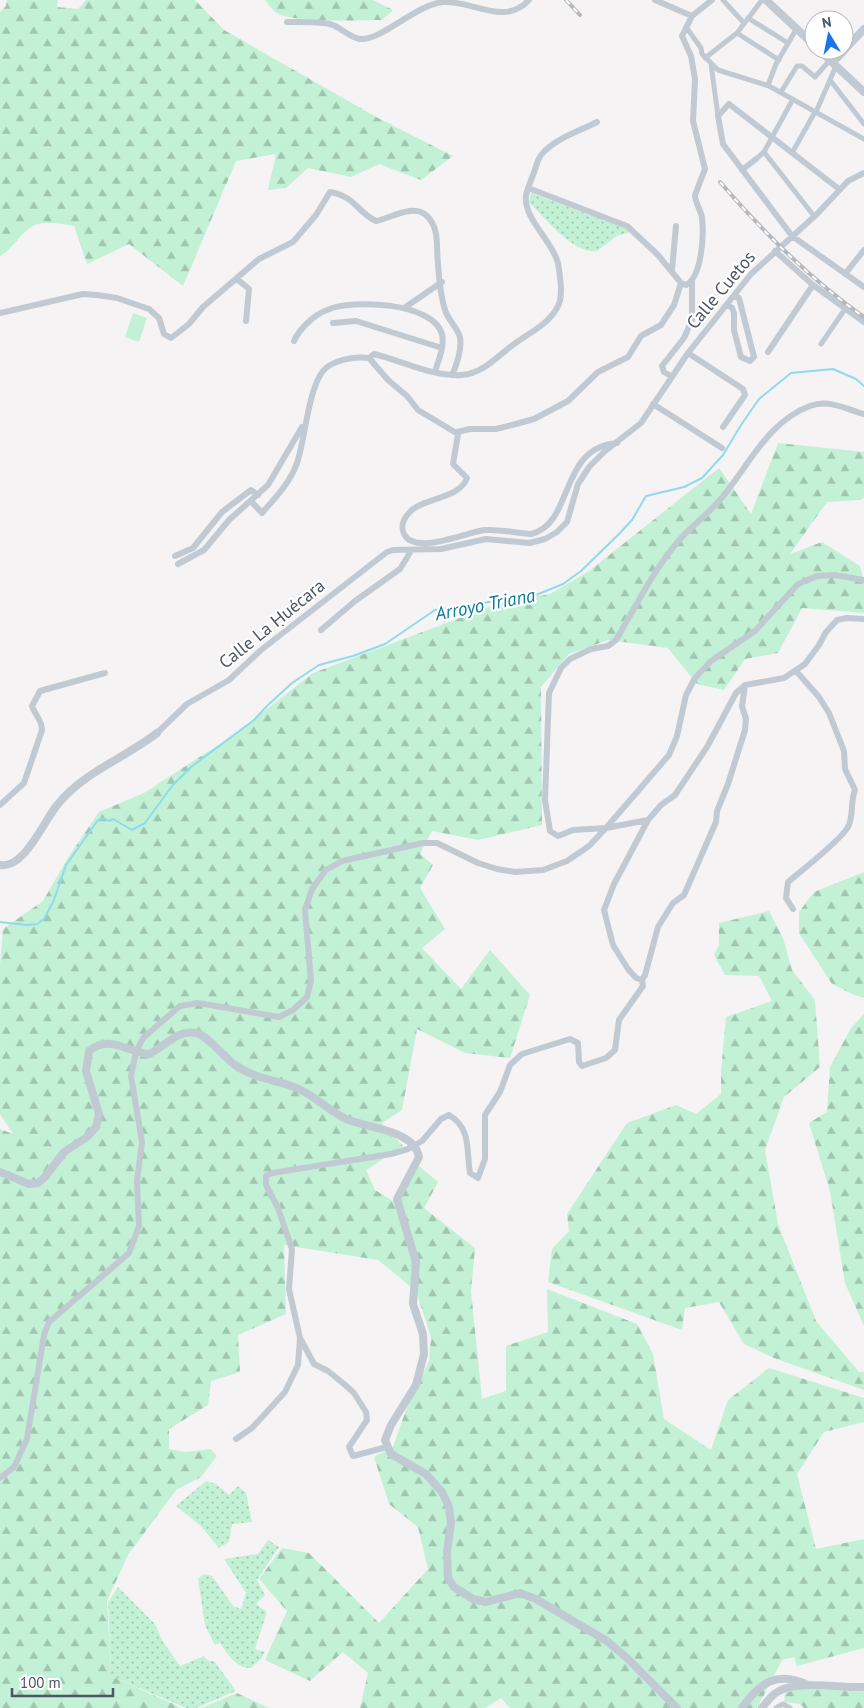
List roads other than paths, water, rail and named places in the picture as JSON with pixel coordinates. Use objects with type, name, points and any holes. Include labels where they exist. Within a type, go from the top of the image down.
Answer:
[{"type":"street","points":[[287,22],[324,23],[360,38],[373,38],[413,12],[441,2],[459,0],[488,10],[504,12],[522,8],[529,0]]},
{"type":"street","points":[[655,0],[692,16]]},
{"type":"street","points":[[671,376],[664,372],[662,366],[684,338],[692,320],[692,282],[698,272],[702,234],[702,217],[695,195],[705,169],[693,121],[695,79],[690,56],[682,36],[692,16],[712,0]]},
{"type":"street","points":[[724,0],[744,23]]},
{"type":"street","points":[[708,61],[736,33],[762,0]]},
{"type":"street","points":[[766,0],[772,3],[804,35]]},
{"type":"street","points":[[748,18],[788,43]]},
{"type":"street","points":[[686,27],[708,61],[722,144],[792,236],[864,287]]},
{"type":"street","points":[[769,86],[779,60],[797,28]]},
{"type":"street","points":[[781,92],[797,66],[802,66],[815,77],[834,62],[864,29]]},
{"type":"street","points":[[736,33],[779,60]]},
{"type":"street","points":[[832,60],[864,92]]},
{"type":"street","points":[[708,61],[726,74],[769,86],[864,139]]},
{"type":"street","points":[[792,153],[816,113],[830,80],[834,62]]},
{"type":"street","points":[[830,80],[838,93],[864,124]]},
{"type":"street","points":[[742,170],[764,152],[793,99]]},
{"type":"street","points":[[718,116],[729,104],[839,189]]},
{"type":"street","points":[[251,501],[262,513],[288,482],[297,463],[306,420],[323,370],[334,364],[347,360],[369,358],[374,354],[435,372],[464,375],[481,369],[497,359],[515,343],[549,319],[558,307],[561,282],[556,256],[527,210],[526,195],[540,155],[549,146],[597,122]]},
{"type":"street","points":[[764,152],[814,216]]},
{"type":"street","name":"Calle Cuetos","points":[[688,354],[751,274],[814,216],[839,189],[853,178],[864,173]]},
{"type":"street","points":[[528,188],[627,226],[672,270],[681,283],[686,285],[692,282]]},
{"type":"street","points":[[0,313],[82,294],[97,295],[117,298],[149,309],[159,318],[164,334],[171,338],[189,324],[203,307],[259,259],[293,242],[316,214],[330,192],[347,197],[376,221],[413,210],[427,216],[432,222],[437,242],[446,312],[457,328],[460,339],[452,375]]},
{"type":"street","points":[[672,270],[676,226]]},
{"type":"street","points":[[777,249],[813,285],[864,322]]},
{"type":"street","points":[[845,274],[864,250]]},
{"type":"street","points":[[237,279],[248,289],[246,321]]},
{"type":"street","points":[[404,308],[442,282]]},
{"type":"street","points":[[369,358],[388,380],[408,396],[418,410],[457,432],[470,429],[496,429],[534,419],[568,402],[598,372],[628,357],[641,336],[661,325],[674,305],[681,283]]},
{"type":"street","points":[[768,352],[813,285]]},
{"type":"street","points":[[728,305],[732,308],[734,314],[734,330],[741,357],[750,361],[754,356],[738,298],[735,296]]},
{"type":"street","points":[[294,341],[309,321],[319,314],[340,306],[349,304],[404,308],[419,312],[433,319],[442,334],[442,348],[435,372]]},
{"type":"street","points":[[822,344],[845,309]]},
{"type":"street","points":[[333,323],[356,321],[442,348]]},
{"type":"street","points":[[688,354],[743,389],[746,394],[723,427]]},
{"type":"street","name":"Calle La Ḥuécara","points":[[158,733],[187,704],[229,680],[261,650],[381,557],[393,550],[441,549],[486,539],[529,543],[545,540],[563,528],[567,522],[578,484],[589,467],[604,452],[641,423],[671,376],[688,354]]},
{"type":"street","points":[[648,820],[606,828],[573,830],[558,836],[550,830],[545,781],[549,734],[549,693],[561,668],[580,653],[608,646],[616,640],[654,576],[680,538],[723,497],[770,434],[784,420],[811,406],[825,403],[839,404],[864,414]]},
{"type":"street","points":[[652,404],[722,448]]},
{"type":"street","points":[[178,564],[204,550],[229,520],[268,485],[306,420]]},
{"type":"street","points":[[457,432],[459,440],[453,464],[467,478],[465,484],[458,490],[417,506],[409,513],[402,527],[404,534],[413,542],[430,544],[486,530],[531,534],[537,532],[552,522],[571,477],[586,458],[608,444],[617,443]]},
{"type":"street","points":[[176,556],[193,548],[222,512],[245,493],[251,490],[258,495]]},
{"type":"street","name":"Calle La Ḥuécara","points":[[321,630],[354,601],[400,569],[411,551]]},
{"type":"street","points":[[0,1478],[14,1467],[27,1439],[44,1335],[49,1322],[128,1253],[139,1226],[137,1181],[142,1142],[131,1076],[136,1052],[143,1038],[180,1006],[198,1003],[279,1017],[293,1010],[307,997],[311,981],[305,910],[312,888],[326,870],[342,860],[422,843],[437,843],[478,863],[515,872],[543,870],[567,861],[589,846],[669,755],[677,736],[686,695],[695,678],[711,661],[755,631],[798,584],[817,576],[835,575],[864,580]]},
{"type":"street","points":[[642,980],[636,978],[628,969],[613,945],[604,910],[614,884],[648,820],[675,795],[707,747],[736,693],[745,685],[784,678],[796,671],[805,664],[826,632],[837,620],[847,618],[864,619]]},
{"type":"street","points":[[793,909],[786,898],[788,882],[848,828],[852,814],[851,800],[855,790],[845,769],[844,750],[829,713],[819,697],[796,671]]},
{"type":"street","points":[[0,805],[16,792],[27,774],[42,730],[42,723],[32,706],[40,691],[105,673]]},
{"type":"street","points":[[387,1447],[353,1456],[350,1454],[349,1447],[367,1420],[366,1412],[354,1393],[328,1371],[314,1364],[300,1338],[289,1289],[292,1249],[278,1208],[266,1185],[266,1176],[272,1173],[391,1154],[416,1146],[441,1119],[449,1114],[464,1128],[470,1148],[468,1161],[470,1173],[478,1178],[485,1159],[485,1115],[500,1092],[514,1060],[531,1050],[570,1039],[578,1044],[579,1062],[582,1066],[611,1055],[617,1044],[619,1020],[643,986],[642,980],[662,920],[673,903],[684,895],[697,863],[708,844],[716,822],[716,811],[728,784],[746,730],[746,719],[742,706],[745,685]]},
{"type":"street","points":[[0,865],[14,863],[21,857],[29,848],[54,807],[72,787],[158,733]]},
{"type":"street","points":[[0,1172],[29,1184],[38,1183],[45,1178],[64,1152],[87,1137],[96,1127],[99,1114],[86,1072],[89,1051],[95,1046],[106,1043],[116,1044],[136,1052],[149,1054],[179,1034],[190,1032],[200,1033],[234,1065],[257,1078],[294,1087],[312,1096],[343,1118],[389,1132],[416,1146],[419,1157],[417,1164],[400,1191],[398,1199],[416,1262],[414,1304],[423,1334],[424,1354],[416,1385],[391,1425],[385,1440],[391,1454],[426,1474],[442,1492],[449,1507],[451,1523],[447,1552],[448,1578],[454,1587],[473,1599],[486,1602],[520,1593],[536,1599],[607,1641],[678,1708]]},
{"type":"street","points":[[236,1439],[252,1428],[285,1392],[298,1365],[300,1338]]},
{"type":"street","points":[[742,1708],[752,1693],[767,1682],[795,1680],[808,1685],[839,1688],[864,1687]]},
{"type":"street","points":[[762,1708],[778,1692],[808,1685]]},
{"type":"street","points":[[776,1708],[783,1704],[790,1708]]},
{"type":"waterway","name":"Arroyo Triana","points":[[0,922],[27,925],[37,924],[44,919],[54,900],[66,865],[98,820],[104,818],[109,821],[113,819],[132,830],[145,823],[172,786],[191,767],[254,720],[292,683],[319,665],[353,656],[385,644],[435,610],[536,595],[563,584],[581,571],[618,535],[632,520],[646,496],[684,487],[702,478],[723,455],[759,399],[791,373],[833,369],[856,379],[864,386]]},
{"type":"railway","points":[[566,0],[580,15]]},
{"type":"railway","points":[[720,182],[753,219],[806,271],[864,317]]}]
